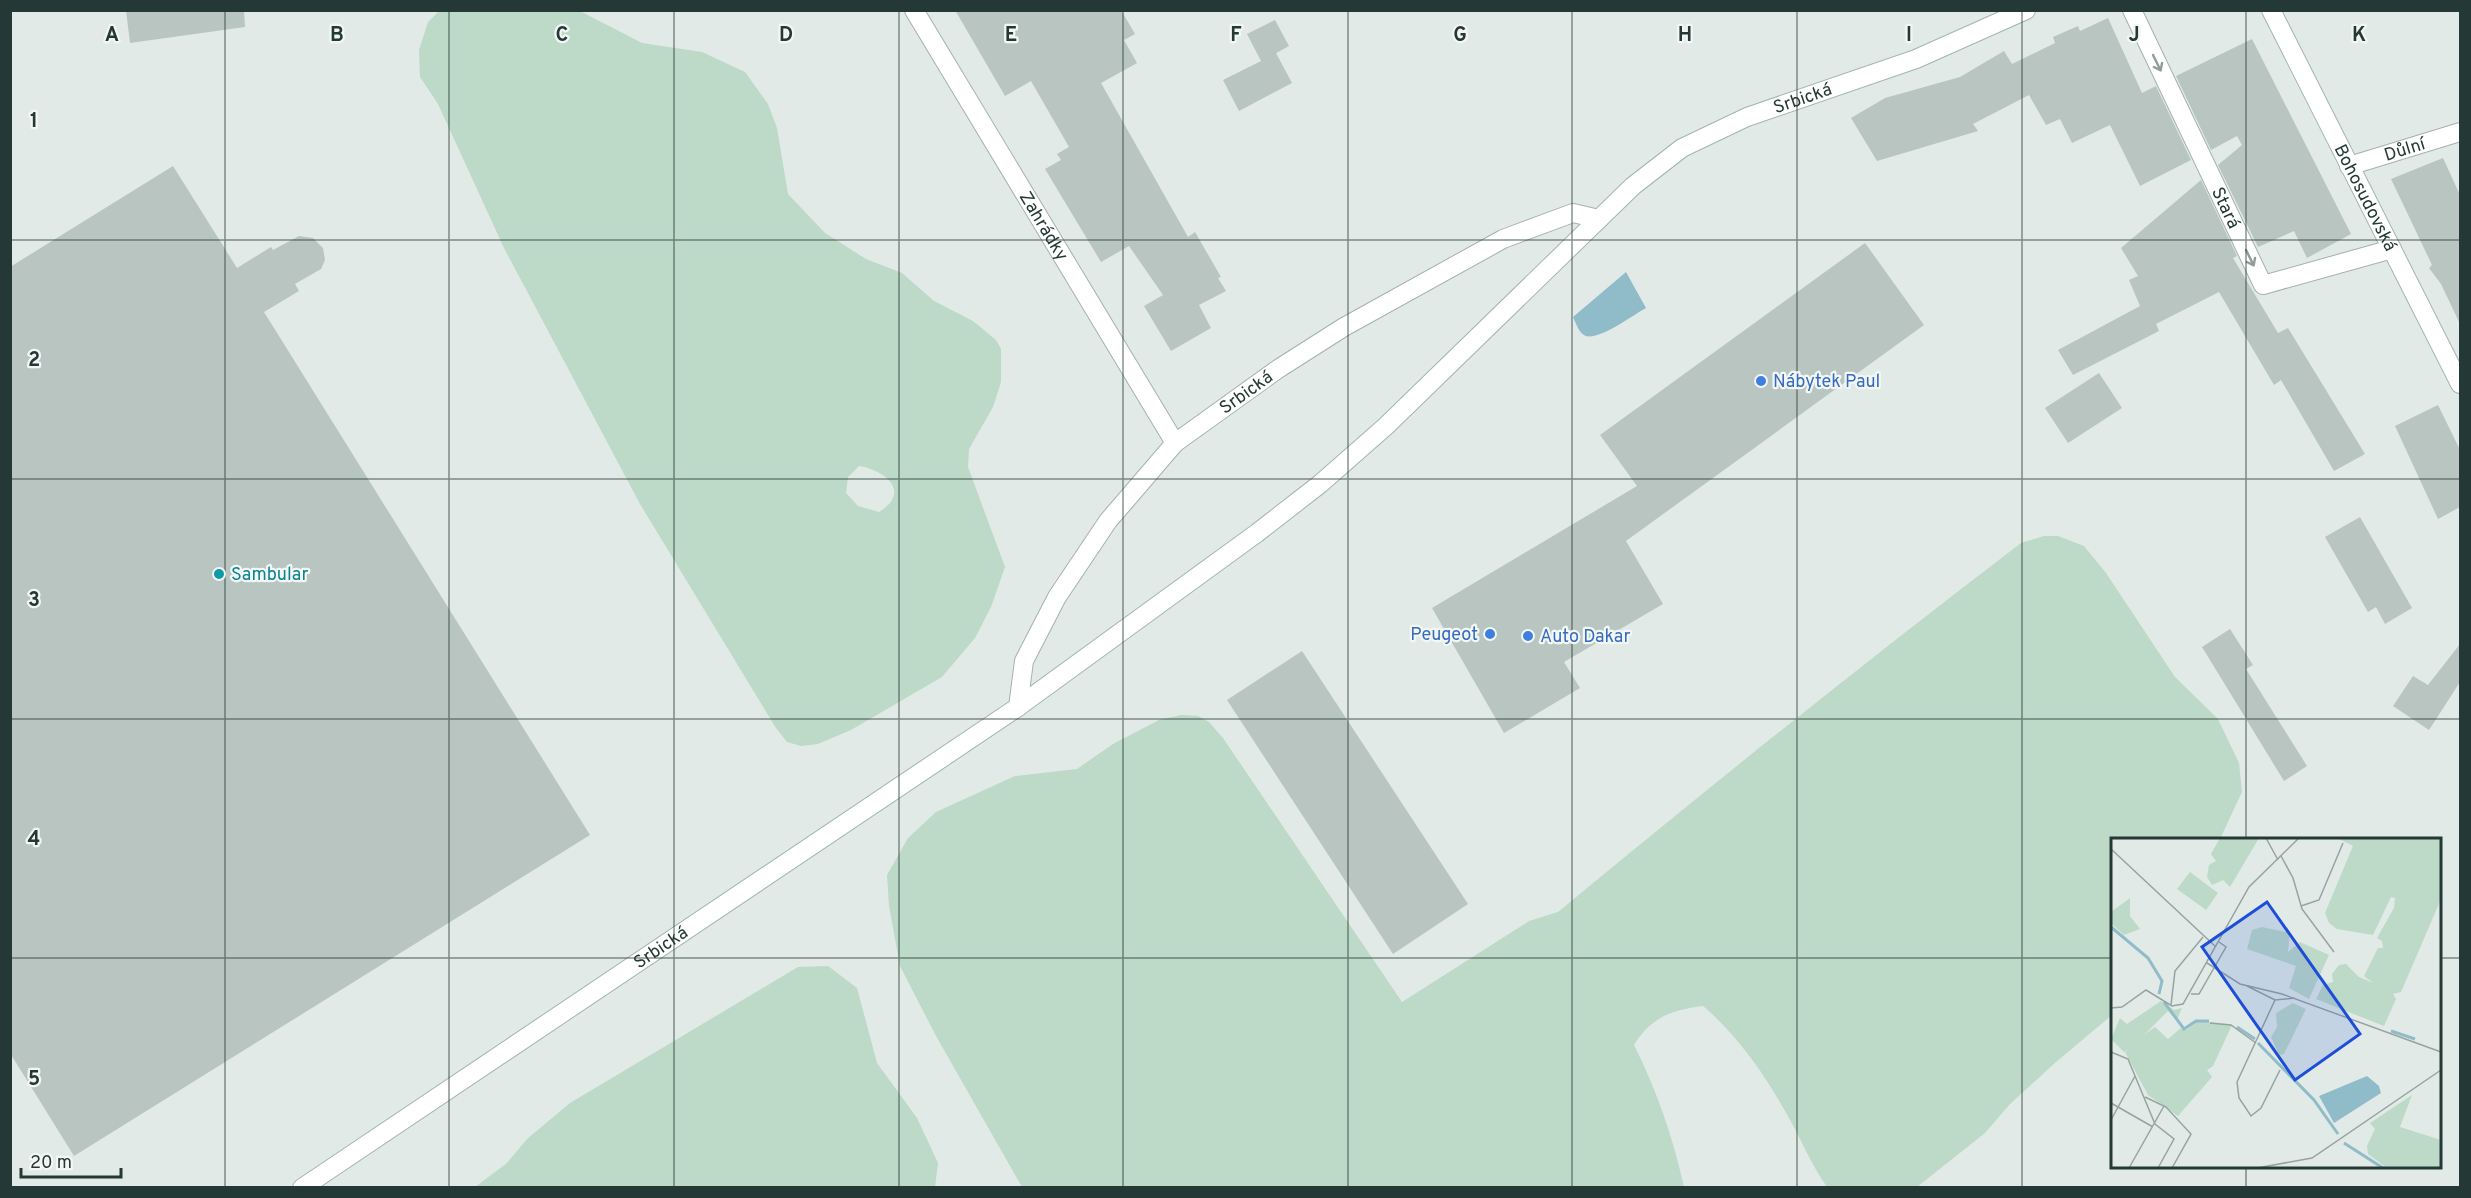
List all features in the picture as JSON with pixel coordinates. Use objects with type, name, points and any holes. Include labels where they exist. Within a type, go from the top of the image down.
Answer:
[{"type":"street","name":"Zahrádky","points":[[914,10],[1175,443]]},
{"type":"street","name":"Srbická","points":[[302,1188],[794,860],[1018,707],[1193,581],[1320,484],[1386,426],[1599,219],[1660,163],[1713,131],[1789,101],[1916,59],[2026,10]]},
{"type":"street","name":"Stará","points":[[2132,10],[2263,285],[2392,249]]},
{"type":"street","name":"Bohosudovská","points":[[2271,10],[2460,384]]},
{"type":"street","name":"Důlní","points":[[2349,166],[2460,132]]},
{"type":"street","name":"Srbická","points":[[1018,707],[1024,661],[1058,597],[1108,521],[1175,443],[1278,369],[1335,333],[1503,239],[1573,213],[1599,219]]},
{"type":"green space","points":[[578,10],[642,43],[702,52],[745,72],[768,104],[777,128],[788,194],[825,233],[866,259],[902,273],[934,301],[973,321],[996,340],[1001,349],[1001,382],[993,407],[969,449],[968,467],[1005,567],[991,607],[975,638],[942,677],[851,730],[818,744],[801,746],[787,742],[776,728],[640,504],[504,248],[438,104],[420,77],[419,50],[428,22],[439,11]],"holes":[[[859,466],[869,468],[885,477],[894,490],[889,504],[879,512],[858,506],[846,493],[848,477]]]},
{"type":"green space","points":[[2044,536],[2058,536],[2084,546],[2106,573],[2175,677],[2218,719],[2239,763],[2242,792],[2220,838],[2111,838],[2111,1016],[2010,1104],[1985,1133],[1917,1187],[1827,1187],[1759,1068],[1727,1029],[1703,1006],[1663,1016],[1641,1035],[1634,1045],[1664,1114],[1684,1187],[1022,1187],[936,1036],[900,966],[889,906],[887,875],[908,838],[936,812],[1015,776],[1077,769],[1113,744],[1159,720],[1181,715],[1198,716],[1209,722],[1223,738],[1402,1002],[1529,921],[1558,912],[1788,725],[2021,543]]},
{"type":"green space","points":[[828,966],[857,988],[877,1063],[917,1118],[938,1163],[935,1187],[475,1187],[507,1163],[527,1139],[570,1103],[798,967]]},
{"type":"water","points":[[1626,272],[1646,308],[1599,334],[1586,336],[1581,333],[1573,317]]},
{"type":"building","points":[[126,10],[244,10],[245,27],[130,43]]},
{"type":"building","points":[[955,10],[1121,10],[1135,34],[1124,40],[1137,63],[1101,83],[1188,237],[1195,232],[1221,277],[1218,278],[1226,291],[1199,305],[1211,328],[1171,351],[1144,306],[1163,295],[1129,246],[1101,262],[1045,169],[1061,160],[1057,154],[1069,147],[1031,81],[1005,96]]},
{"type":"building","points":[[2108,18],[2142,93],[2156,86],[2191,160],[2140,186],[2110,125],[2072,143],[2060,119],[2046,125],[2029,95],[1973,124],[1978,131],[1877,161],[1851,118],[1885,98],[1960,77],[2004,51],[2012,64],[2055,43],[2053,37],[2078,26],[2080,31]]},
{"type":"building","points":[[1275,20],[1289,46],[1276,53],[1292,83],[1239,111],[1223,80],[1261,61],[1247,34]]},
{"type":"building","points":[[2252,39],[2351,234],[2307,258],[2294,231],[2258,247],[2218,165],[2242,145],[2237,136],[2211,150],[2176,76]]},
{"type":"building","points":[[2443,158],[2460,195],[2460,324],[2441,284],[2429,268],[2432,265],[2391,179]]},
{"type":"building","name":"Sambular","points":[[173,166],[237,268],[271,247],[273,250],[299,236],[313,238],[323,248],[325,260],[321,269],[295,284],[299,291],[264,312],[590,835],[74,1156],[10,1053],[10,267]]},
{"type":"building","points":[[2201,180],[2237,256],[2233,258],[2278,333],[2288,328],[2365,454],[2334,471],[2281,380],[2274,385],[2219,292],[2156,324],[2159,331],[2073,375],[2058,350],[2140,306],[2129,280],[2138,276],[2121,248]]},
{"type":"building","points":[[1865,243],[1924,325],[1626,541],[1663,604],[1564,662],[1580,688],[1504,733],[1432,608],[1637,486],[1600,435]]},
{"type":"building","points":[[2099,373],[2122,408],[2068,443],[2045,408]]},
{"type":"building","points":[[2438,405],[2460,450],[2460,507],[2438,519],[2395,426]]},
{"type":"building","points":[[2360,517],[2412,608],[2385,624],[2376,607],[2368,612],[2325,537]]},
{"type":"building","points":[[2230,629],[2253,665],[2246,669],[2307,766],[2284,781],[2202,647]]},
{"type":"building","points":[[2460,644],[2460,682],[2429,730],[2393,706],[2413,676],[2428,685]]},
{"type":"building","points":[[1302,651],[1468,904],[1393,954],[1227,700]]},
{"type":"place","name":"Nábytek Paul","points":[[1761,381]]},
{"type":"place","name":"Sambular","points":[[219,574]]},
{"type":"place","name":"Peugeot","points":[[1490,634]]},
{"type":"place","name":"Auto Dakar","points":[[1528,636]]}]
